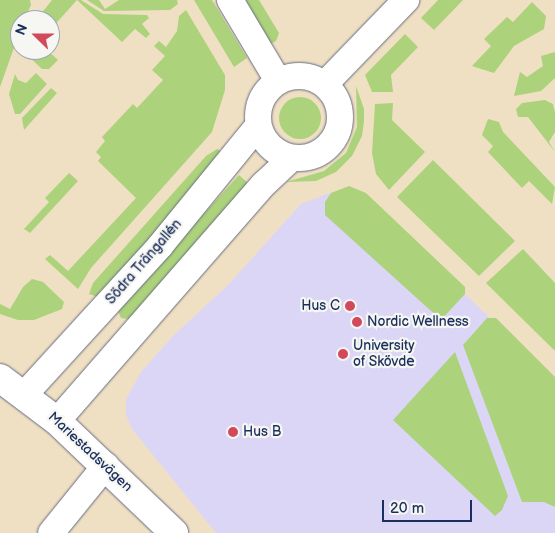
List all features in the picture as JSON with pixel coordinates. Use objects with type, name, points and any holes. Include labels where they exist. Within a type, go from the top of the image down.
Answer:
[{"type":"street","points":[[230,0],[278,81]]},
{"type":"street","points":[[325,84],[406,0]]},
{"type":"street","points":[[302,75],[325,84],[339,104],[339,128],[334,139],[316,155],[292,158],[270,147],[258,126],[261,100],[278,81],[302,75]]},
{"type":"street","name":"Södra Trängallén","points":[[25,394],[160,246],[258,126]]},
{"type":"street","points":[[58,421],[257,192],[292,158]]},
{"type":"street","name":"Mariestadsvägen","points":[[0,378],[25,394],[58,421],[106,465],[174,533]]},
{"type":"street","points":[[51,533],[106,465]]},
{"type":"shaded area","name":"University of Skövde","points":[[356,190],[555,380],[555,533],[216,533],[132,429],[126,415],[126,399],[141,372],[173,336],[228,285],[301,204],[332,192]]},
{"type":"green space","points":[[0,0],[30,0],[31,5],[29,10],[10,10],[10,59],[0,87]]},
{"type":"green space","points":[[52,0],[77,0],[60,19],[60,10],[44,10]]},
{"type":"green space","points":[[77,0],[81,0],[103,14],[147,15],[149,18],[142,24],[150,34],[146,38],[135,29],[122,42]]},
{"type":"green space","points":[[87,0],[99,0],[105,9],[119,0],[177,0],[178,4],[170,10],[104,11]]},
{"type":"green space","points":[[194,0],[212,0],[247,58],[234,67]]},
{"type":"green space","points":[[241,0],[259,0],[279,33],[276,41],[269,45]]},
{"type":"green space","points":[[438,0],[463,0],[434,30],[421,18]]},
{"type":"green space","points":[[532,2],[546,16],[544,29],[514,46],[494,73],[472,66],[491,46],[484,39],[507,17],[513,22]]},
{"type":"green space","points":[[186,10],[225,75],[225,90],[212,132],[91,268],[78,289],[45,259],[50,255],[68,271],[136,198],[98,161],[101,157],[96,152],[105,141],[102,137],[133,104],[137,108],[163,80],[152,70],[165,56],[154,46],[159,41],[166,47],[177,31],[179,16]]},
{"type":"green space","points":[[405,34],[418,47],[391,75],[393,92],[372,92],[365,75]]},
{"type":"green space","points":[[555,52],[555,78],[541,91],[514,96],[520,72],[527,77],[543,66],[541,56]]},
{"type":"green space","points":[[32,60],[58,60],[49,69],[42,69]]},
{"type":"green space","points":[[36,73],[47,84],[20,114],[15,114],[9,94],[15,74],[18,80],[26,83]]},
{"type":"green space","points":[[356,86],[364,109],[364,121],[362,136],[352,156],[336,172],[316,181],[286,182],[324,171],[346,153],[357,127]]},
{"type":"green space","points":[[51,88],[57,93],[24,130],[22,118]]},
{"type":"green space","points":[[304,97],[312,100],[318,106],[321,118],[318,130],[312,136],[296,139],[288,136],[282,130],[279,114],[282,106],[288,100]]},
{"type":"green space","points":[[545,100],[553,104],[555,113],[555,132],[549,142],[555,152],[528,117],[518,117],[516,109],[522,103]]},
{"type":"green space","points":[[393,103],[392,120],[425,152],[389,190],[376,174],[372,153],[375,104]]},
{"type":"green space","points":[[488,119],[499,122],[503,132],[555,187],[552,204],[529,181],[522,188],[488,152],[493,146],[482,135]]},
{"type":"green space","points":[[217,149],[226,154],[98,297],[89,294],[93,283],[206,156]]},
{"type":"green space","points":[[433,160],[515,241],[479,276],[397,197]]},
{"type":"green space","points":[[69,173],[78,181],[30,233],[24,229],[49,202],[45,198]]},
{"type":"green space","points":[[239,175],[249,184],[129,319],[121,318],[117,309]]},
{"type":"green space","points":[[349,186],[366,193],[465,287],[465,294],[441,320],[325,215],[325,202],[331,193]]},
{"type":"green space","points":[[523,249],[555,283],[555,351],[486,283]]},
{"type":"green space","points":[[32,279],[43,282],[64,302],[62,309],[34,320],[18,320],[0,314],[0,304],[10,309],[23,287]]},
{"type":"green space","points":[[487,318],[496,318],[555,377],[555,507],[544,502],[522,502],[463,345]]},
{"type":"green space","points":[[455,352],[508,496],[502,510],[495,516],[393,420]]},
{"type":"place","name":"Hus C","points":[[350,306]]},
{"type":"place","name":"Nordic Wellness","points":[[357,322]]},
{"type":"place","name":"University of Skövde","points":[[343,354]]},
{"type":"place","name":"Hus B","points":[[233,432]]}]
